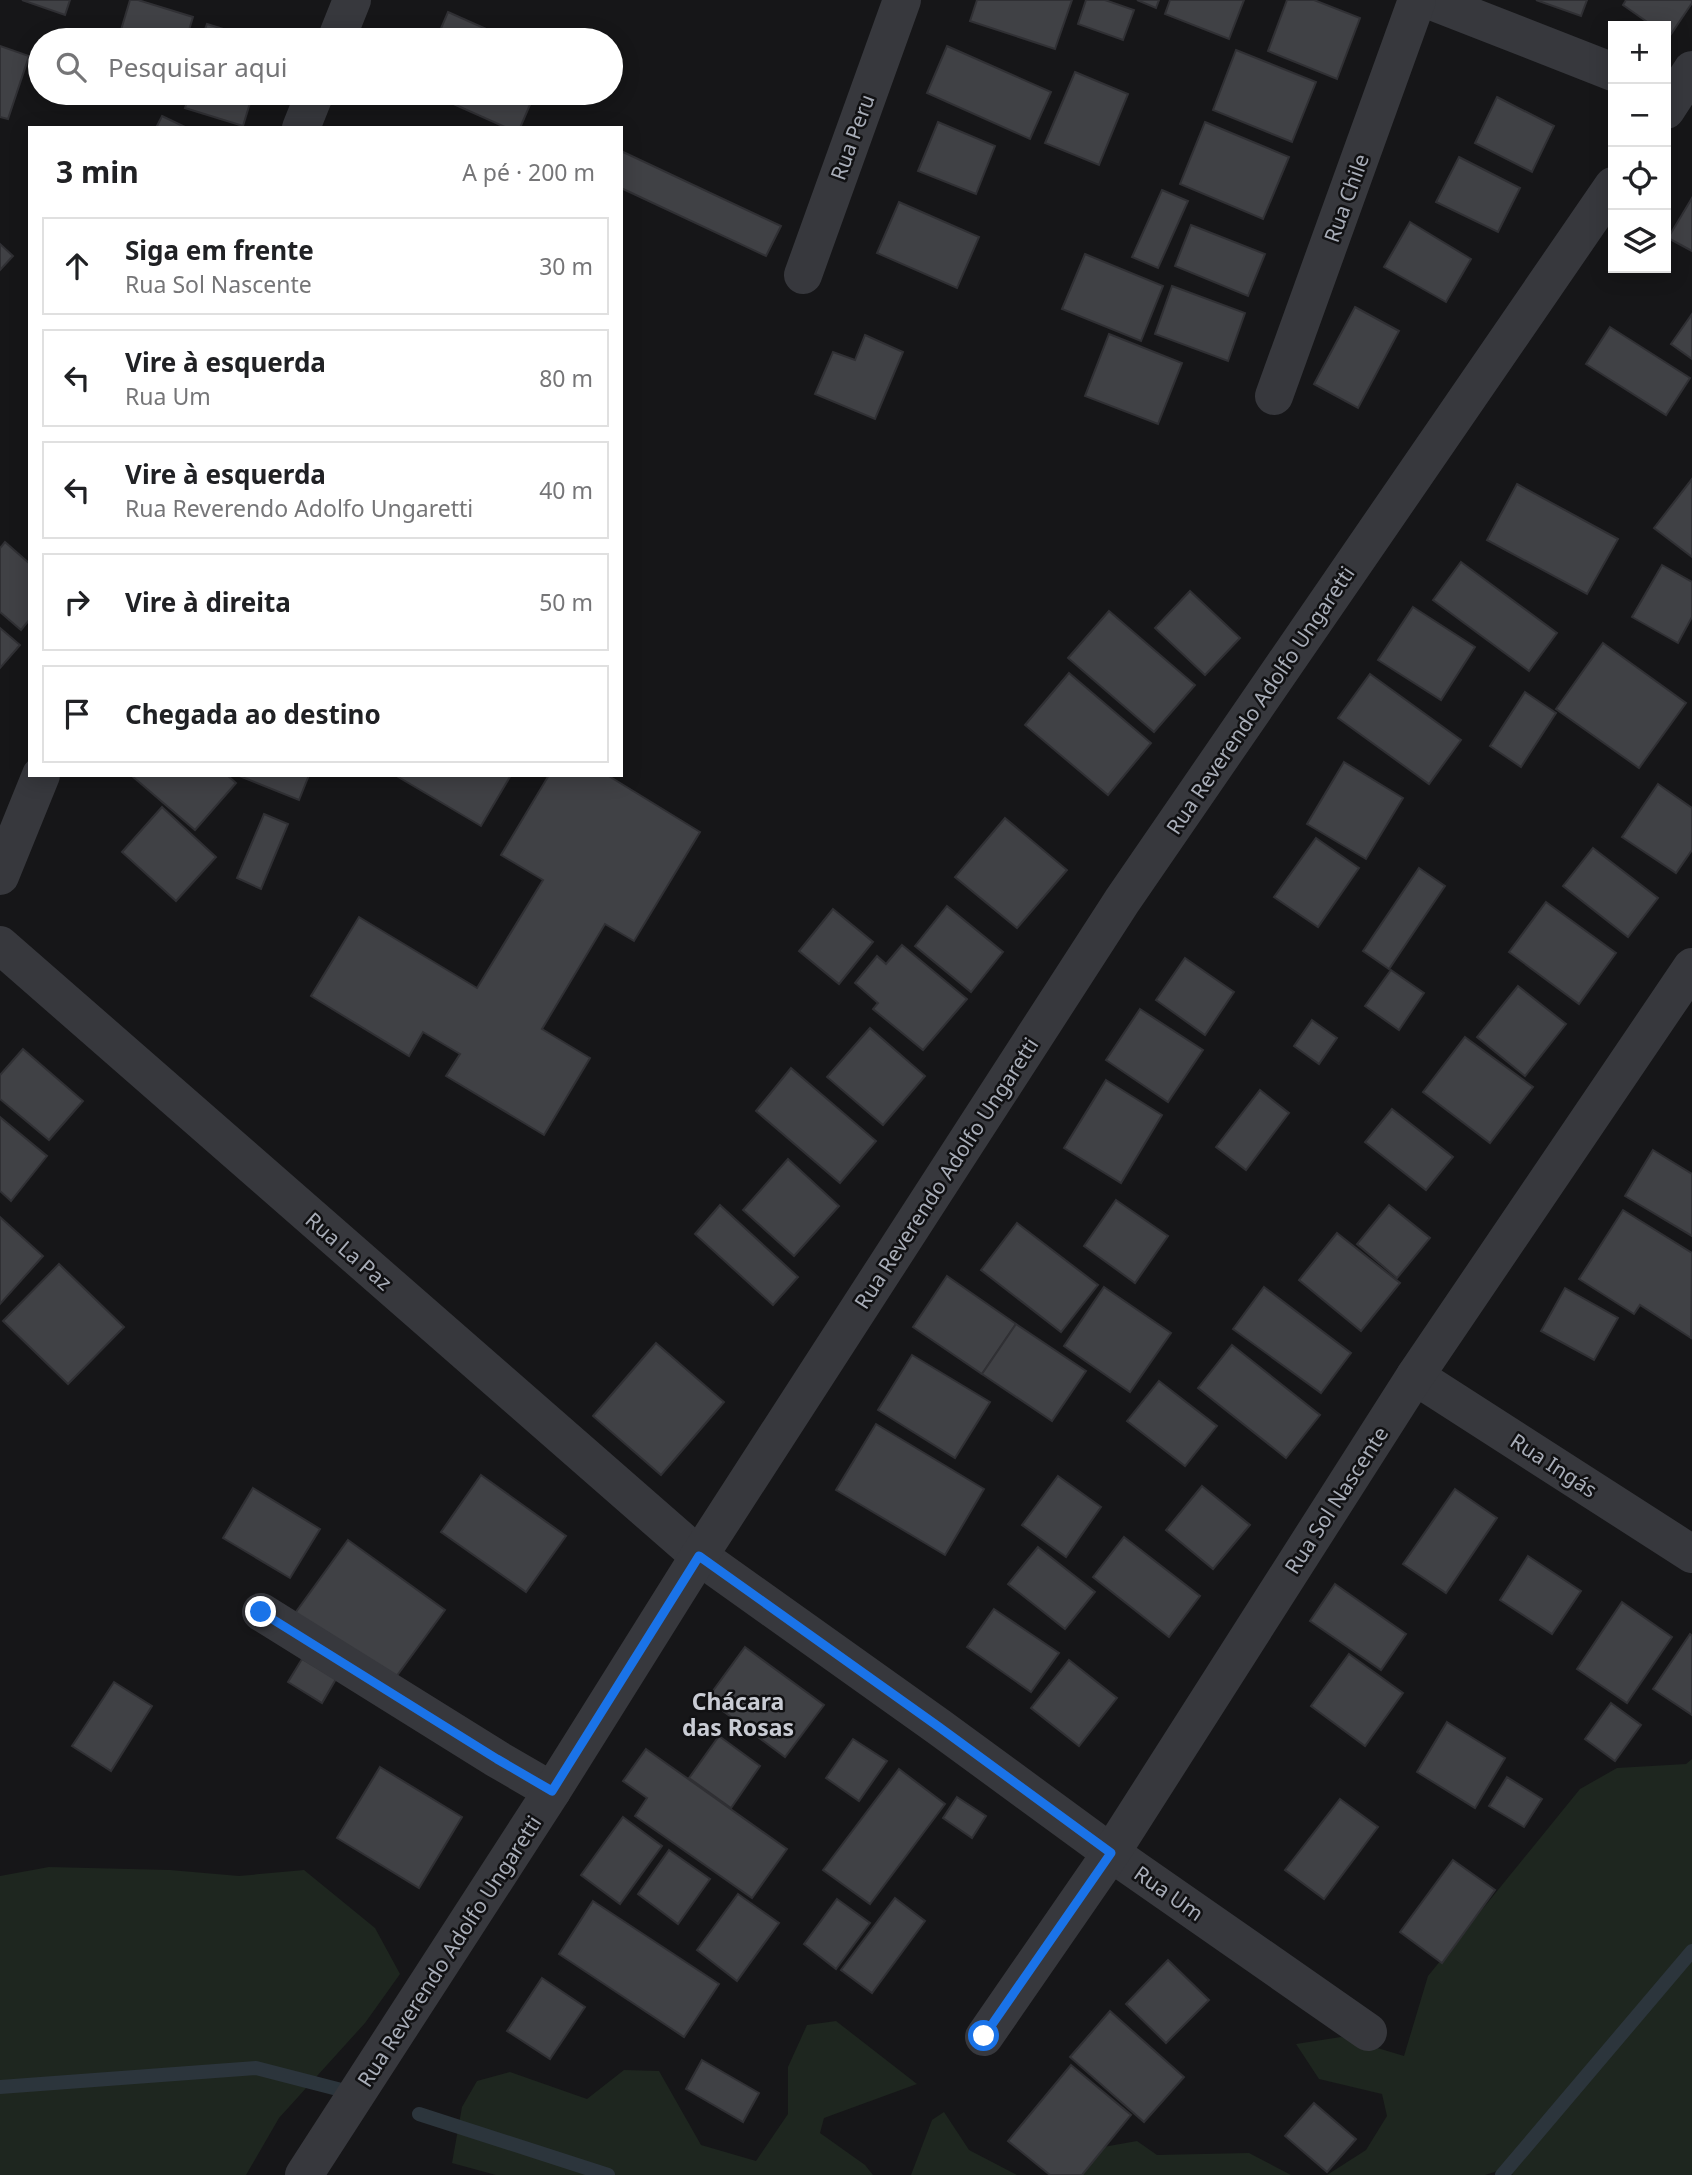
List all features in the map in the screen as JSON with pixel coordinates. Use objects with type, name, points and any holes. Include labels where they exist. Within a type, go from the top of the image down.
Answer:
[{"type":"street","points":[[341,28],[352,0]]},
{"type":"street","name":"Rua Peru","points":[[803,275],[902,0]]},
{"type":"street","name":"Rua Chile","points":[[1274,396],[1417,0]]},
{"type":"street","points":[[1429,0],[1608,70]]},
{"type":"street","points":[[302,126],[310,105]]},
{"type":"street","name":"Rua Reverendo Adolfo Ungaretti","points":[[304,2175],[1122,901],[1608,193]]},
{"type":"street","points":[[0,876],[40,777]]},
{"type":"street","name":"Rua La Paz","points":[[0,945],[699,1556]]},
{"type":"street","name":"Rua Sol Nascente","points":[[984,2036],[1111,1853],[1415,1376],[1692,967]]},
{"type":"street","name":"Rua Ingás","points":[[1415,1376],[1692,1554]]},
{"type":"street","name":"Rua Um","points":[[699,1556],[1111,1853],[1368,2032]]},
{"type":"street","points":[[261,1612],[552,1791]]},
{"type":"shaded area","points":[[1692,1759],[1692,2175],[1513,2175],[1504,2169],[1485,2175],[1327,2175],[1366,2150],[1387,2116],[1382,2094],[1319,2079],[1296,2044],[1341,2037],[1404,2056],[1428,1976],[1580,1789],[1617,1768],[1686,1764]]},
{"type":"shaded area","points":[[49,1867],[170,1870],[239,1876],[304,1870],[375,1928],[400,1974],[365,2023],[279,2118],[246,2175],[0,2175],[0,1876]]},
{"type":"shaded area","points":[[836,2021],[917,2084],[824,2118],[820,2133],[865,2165],[873,2175],[496,2175],[452,2163],[462,2107],[477,2081],[510,2072],[587,2099],[624,2070],[659,2071],[701,2145],[756,2161],[788,2114],[788,2067],[807,2025]]},
{"type":"shaded area","points":[[944,2112],[969,2150],[1017,2175],[911,2175],[932,2120]]},
{"type":"shaded area","points":[[1137,2141],[1157,2155],[1249,2153],[1291,2175],[1051,2175],[1092,2149]]},
{"type":"building","points":[[22,0],[70,0],[65,15]]},
{"type":"building","points":[[130,0],[193,17],[190,28],[122,28]]},
{"type":"building","points":[[977,0],[1072,0],[1055,49],[970,21]]},
{"type":"building","points":[[1086,0],[1105,0],[1134,10],[1123,40],[1078,24]]},
{"type":"building","points":[[1137,0],[1159,0],[1156,8]]},
{"type":"building","points":[[1170,0],[1244,0],[1229,39],[1165,14]]},
{"type":"building","points":[[1287,0],[1314,0],[1360,18],[1337,79],[1268,51]]},
{"type":"building","points":[[1536,0],[1587,0],[1581,16]]},
{"type":"building","points":[[1626,0],[1692,0],[1671,34],[1671,21],[1646,21],[1623,5]]},
{"type":"building","points":[[448,12],[484,28],[441,28]]},
{"type":"building","points":[[0,46],[28,56],[28,59],[8,119],[0,117]]},
{"type":"building","points":[[947,46],[1051,92],[1030,139],[927,93]]},
{"type":"building","points":[[1236,50],[1316,82],[1292,142],[1213,110]]},
{"type":"building","points":[[1075,72],[1128,94],[1099,165],[1045,143]]},
{"type":"building","points":[[1497,97],[1554,126],[1532,172],[1475,143]]},
{"type":"building","points":[[186,105],[249,105],[243,126],[185,108]]},
{"type":"building","points":[[456,105],[530,105],[521,126],[503,126]]},
{"type":"building","points":[[162,116],[183,126],[157,126]]},
{"type":"building","points":[[938,122],[995,146],[976,194],[918,171]]},
{"type":"building","points":[[1205,122],[1289,157],[1263,219],[1180,184]]},
{"type":"building","points":[[623,152],[781,226],[766,256],[623,189]]},
{"type":"building","points":[[1459,157],[1520,188],[1498,232],[1436,202]]},
{"type":"building","points":[[1162,190],[1188,201],[1158,268],[1132,257]]},
{"type":"building","points":[[1692,198],[1692,251],[1671,240],[1671,233]]},
{"type":"building","points":[[899,202],[979,237],[957,288],[877,253]]},
{"type":"building","points":[[1410,222],[1471,259],[1446,302],[1384,267]]},
{"type":"building","points":[[1191,225],[1265,254],[1248,296],[1175,266]]},
{"type":"building","points":[[0,244],[13,256],[0,270]]},
{"type":"building","points":[[1085,254],[1163,286],[1141,341],[1062,309]]},
{"type":"building","points":[[1172,286],[1245,313],[1228,361],[1155,334]]},
{"type":"building","points":[[1355,307],[1399,331],[1358,408],[1314,384]]},
{"type":"building","points":[[1692,314],[1692,359],[1671,344]]},
{"type":"building","points":[[1610,327],[1690,378],[1666,415],[1586,364]]},
{"type":"building","points":[[1109,334],[1182,363],[1158,424],[1085,396]]},
{"type":"building","points":[[865,335],[903,352],[875,419],[815,394],[833,352],[855,360]]},
{"type":"building","points":[[1692,479],[1692,557],[1654,528]]},
{"type":"building","points":[[1517,484],[1618,539],[1587,594],[1487,540]]},
{"type":"building","points":[[5,542],[28,562],[28,621],[21,630],[0,612],[0,548]]},
{"type":"building","points":[[1461,562],[1557,633],[1529,671],[1433,600]]},
{"type":"building","points":[[1662,565],[1692,582],[1692,617],[1678,643],[1632,617]]},
{"type":"building","points":[[1190,591],[1240,638],[1205,675],[1155,628]]},
{"type":"building","points":[[1413,607],[1475,647],[1441,700],[1378,660]]},
{"type":"building","points":[[1109,611],[1195,685],[1154,732],[1068,658]]},
{"type":"building","points":[[0,628],[20,645],[0,668]]},
{"type":"building","points":[[1603,643],[1686,703],[1639,768],[1556,709]]},
{"type":"building","points":[[1069,673],[1151,743],[1108,795],[1025,725]]},
{"type":"building","points":[[1370,674],[1461,740],[1429,784],[1338,718]]},
{"type":"building","points":[[1525,692],[1556,713],[1521,767],[1490,746]]},
{"type":"building","points":[[1344,762],[1403,798],[1366,859],[1307,824]]},
{"type":"building","points":[[133,777],[229,777],[236,783],[195,830]]},
{"type":"building","points":[[242,777],[308,777],[299,800]]},
{"type":"building","points":[[398,777],[510,777],[481,826]]},
{"type":"building","points":[[548,777],[610,777],[700,832],[634,941],[605,924],[542,1029],[590,1058],[544,1135],[446,1076],[460,1054],[423,1032],[409,1056],[311,996],[359,917],[477,988],[543,880],[501,855]]},
{"type":"building","points":[[1658,784],[1692,808],[1692,850],[1676,873],[1622,837]]},
{"type":"building","points":[[162,807],[216,857],[176,901],[122,852]]},
{"type":"building","points":[[264,814],[288,824],[261,889],[237,878]]},
{"type":"building","points":[[1005,818],[1067,870],[1017,928],[955,877]]},
{"type":"building","points":[[1316,838],[1359,868],[1318,927],[1274,897]]},
{"type":"building","points":[[1593,848],[1658,898],[1628,937],[1563,886]]},
{"type":"building","points":[[1419,868],[1445,886],[1389,969],[1363,951]]},
{"type":"building","points":[[1546,902],[1616,953],[1579,1004],[1509,952]]},
{"type":"building","points":[[947,906],[1003,952],[971,992],[915,946]]},
{"type":"building","points":[[833,909],[873,942],[839,984],[799,951]]},
{"type":"building","points":[[902,945],[967,999],[923,1050],[873,1009],[878,1003],[855,983],[877,956],[886,964]]},
{"type":"building","points":[[1185,958],[1234,992],[1205,1035],[1156,1000]]},
{"type":"building","points":[[1391,970],[1424,993],[1399,1030],[1365,1006]]},
{"type":"building","points":[[1518,986],[1566,1024],[1525,1076],[1477,1037]]},
{"type":"building","points":[[1140,1009],[1203,1050],[1168,1102],[1106,1060]]},
{"type":"building","points":[[1312,1020],[1337,1038],[1319,1064],[1294,1046]]},
{"type":"building","points":[[870,1028],[925,1076],[883,1125],[827,1077]]},
{"type":"building","points":[[1465,1037],[1533,1087],[1490,1143],[1423,1092]]},
{"type":"building","points":[[23,1049],[83,1101],[49,1140],[0,1099],[0,1075]]},
{"type":"building","points":[[791,1068],[876,1141],[840,1183],[756,1111]]},
{"type":"building","points":[[1106,1080],[1162,1115],[1121,1183],[1064,1148]]},
{"type":"building","points":[[1260,1090],[1289,1113],[1246,1170],[1216,1147]]},
{"type":"building","points":[[1392,1109],[1453,1157],[1426,1190],[1365,1142]]},
{"type":"building","points":[[0,1117],[47,1156],[11,1201],[0,1191]]},
{"type":"building","points":[[1653,1150],[1692,1174],[1692,1236],[1625,1196]]},
{"type":"building","points":[[788,1159],[839,1206],[794,1256],[743,1210]]},
{"type":"building","points":[[1116,1200],[1168,1236],[1135,1283],[1084,1246]]},
{"type":"building","points":[[720,1205],[798,1277],[773,1305],[695,1234]]},
{"type":"building","points":[[1389,1205],[1430,1238],[1397,1278],[1357,1244]]},
{"type":"building","points":[[1623,1210],[1692,1253],[1691,1338],[1640,1305],[1634,1314],[1579,1279]]},
{"type":"building","points":[[0,1217],[43,1256],[0,1304]]},
{"type":"building","points":[[1017,1223],[1098,1285],[1061,1332],[981,1270]]},
{"type":"building","points":[[1337,1233],[1400,1283],[1361,1331],[1299,1280]]},
{"type":"building","points":[[59,1264],[124,1327],[68,1384],[3,1321]]},
{"type":"building","points":[[947,1276],[1016,1324],[982,1374],[913,1327]]},
{"type":"building","points":[[1104,1287],[1171,1333],[1130,1392],[1064,1346]]},
{"type":"building","points":[[1264,1287],[1351,1353],[1321,1393],[1233,1329]]},
{"type":"building","points":[[1565,1288],[1618,1318],[1594,1360],[1541,1331]]},
{"type":"building","points":[[1016,1324],[1086,1371],[1052,1421],[982,1374]]},
{"type":"building","points":[[656,1343],[724,1402],[661,1475],[593,1416]]},
{"type":"building","points":[[1232,1345],[1320,1415],[1286,1458],[1198,1388]]},
{"type":"building","points":[[912,1355],[990,1402],[955,1458],[878,1410]]},
{"type":"building","points":[[1159,1381],[1217,1426],[1185,1466],[1127,1421]]},
{"type":"building","points":[[876,1424],[984,1489],[945,1555],[836,1490]]},
{"type":"building","points":[[481,1475],[566,1536],[526,1592],[441,1532]]},
{"type":"building","points":[[1058,1476],[1101,1507],[1066,1557],[1022,1525]]},
{"type":"building","points":[[1202,1486],[1250,1525],[1213,1569],[1166,1530]]},
{"type":"building","points":[[253,1488],[320,1529],[290,1578],[223,1538]]},
{"type":"building","points":[[1455,1489],[1497,1518],[1446,1593],[1403,1564]]},
{"type":"building","points":[[1124,1537],[1200,1596],[1169,1637],[1093,1577]]},
{"type":"building","points":[[348,1540],[445,1610],[390,1685],[293,1616]]},
{"type":"building","points":[[1038,1547],[1095,1592],[1065,1629],[1008,1584]]},
{"type":"building","points":[[1528,1556],[1581,1591],[1552,1634],[1500,1600]]},
{"type":"building","points":[[1335,1584],[1406,1634],[1381,1670],[1310,1621]]},
{"type":"building","points":[[1622,1602],[1672,1637],[1627,1703],[1577,1669]]},
{"type":"building","points":[[994,1609],[1059,1653],[1031,1692],[967,1647]]},
{"type":"building","points":[[1690,1634],[1692,1636],[1692,1715],[1653,1689]]},
{"type":"building","points":[[745,1647],[824,1705],[785,1757],[707,1699]]},
{"type":"building","points":[[1349,1654],[1403,1693],[1365,1746],[1311,1706]]},
{"type":"building","points":[[302,1659],[336,1679],[322,1703],[288,1682]]},
{"type":"building","points":[[1069,1660],[1117,1698],[1079,1746],[1031,1708]]},
{"type":"building","points":[[114,1682],[152,1706],[111,1771],[72,1746]]},
{"type":"building","points":[[1611,1703],[1641,1725],[1615,1761],[1585,1739]]},
{"type":"building","points":[[1447,1722],[1505,1758],[1475,1808],[1417,1772]]},
{"type":"building","points":[[719,1736],[760,1766],[731,1808],[689,1778]]},
{"type":"building","points":[[853,1739],[887,1761],[859,1801],[826,1778]]},
{"type":"building","points":[[646,1749],[787,1849],[752,1898],[635,1816],[647,1798],[623,1781]]},
{"type":"building","points":[[380,1767],[462,1817],[419,1888],[337,1838]]},
{"type":"building","points":[[899,1769],[945,1804],[870,1904],[823,1870]]},
{"type":"building","points":[[1507,1777],[1542,1799],[1524,1827],[1489,1806]]},
{"type":"building","points":[[957,1797],[986,1816],[972,1838],[943,1818]]},
{"type":"building","points":[[1340,1799],[1378,1827],[1324,1899],[1285,1870]]},
{"type":"building","points":[[623,1817],[662,1846],[620,1904],[581,1875]]},
{"type":"building","points":[[669,1850],[710,1879],[678,1924],[638,1894]]},
{"type":"building","points":[[1453,1860],[1495,1890],[1442,1963],[1400,1932]]},
{"type":"building","points":[[738,1894],[779,1923],[737,1981],[697,1950]]},
{"type":"building","points":[[895,1898],[925,1921],[872,1993],[841,1970]]},
{"type":"building","points":[[837,1899],[870,1923],[836,1969],[804,1944]]},
{"type":"building","points":[[593,1901],[719,1984],[684,2037],[559,1954]]},
{"type":"building","points":[[1168,1960],[1209,2000],[1166,2043],[1126,2004]]},
{"type":"building","points":[[542,1978],[585,2007],[550,2059],[507,2031]]},
{"type":"building","points":[[1110,2011],[1184,2077],[1144,2122],[1070,2057]]},
{"type":"building","points":[[702,2060],[759,2093],[743,2122],[686,2089]]},
{"type":"building","points":[[1071,2065],[1131,2115],[1082,2175],[1050,2175],[1008,2141]]},
{"type":"building","points":[[1314,2103],[1356,2139],[1327,2172],[1285,2136]]},
{"type":"waterway","points":[[1502,2175],[1692,1951]]},
{"type":"waterway","points":[[0,2087],[256,2068],[353,2093]]},
{"type":"waterway","points":[[419,2114],[608,2175]]},
{"type":"district","name":"Chácara das Rosas","points":[[738,1714]]},
{"type":"route","points":[[261,1612],[552,1791],[699,1556],[1111,1853],[984,2036]]}]
